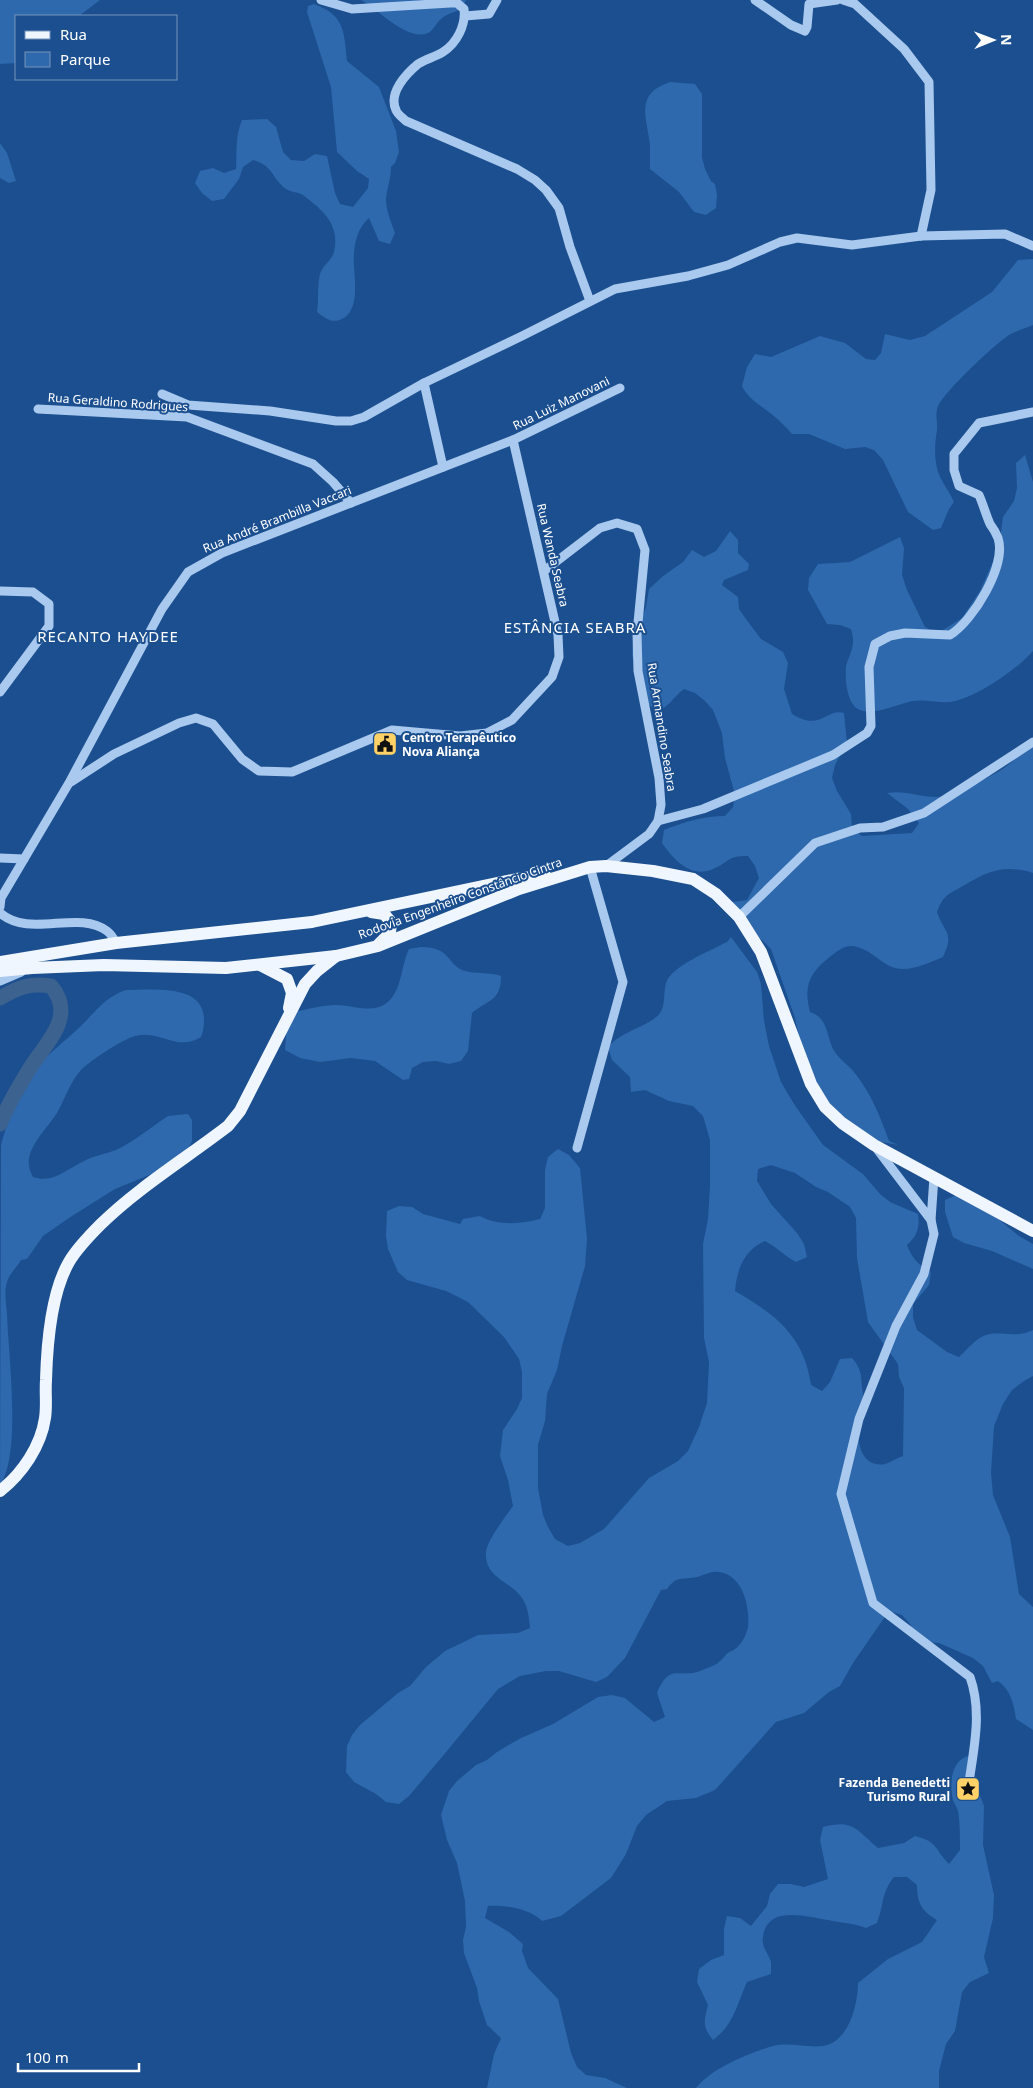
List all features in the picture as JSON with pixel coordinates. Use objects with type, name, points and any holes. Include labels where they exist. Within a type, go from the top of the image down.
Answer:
[{"type":"main road","name":"Rodovia Engenheiro Constâncio Cintra","points":[[0,971],[104,965],[226,968],[336,956],[378,946],[519,889],[590,867],[606,866],[653,871],[693,879],[716,894],[739,917],[761,952],[811,1084],[825,1107],[842,1123],[874,1145],[1033,1231]]},
{"type":"main road","name":"Rodovia Engenheiro Constâncio Cintra","points":[[0,962],[116,943],[312,922],[517,879],[572,872]]},
{"type":"main road","points":[[367,911],[384,914],[391,922],[390,933],[378,946]]},
{"type":"main road","points":[[0,1491],[26,1465],[39,1440],[45,1418],[46,1377],[54,1301],[69,1262],[88,1237],[123,1203],[228,1126],[240,1111],[286,1017],[305,984],[317,971],[336,956]]},
{"type":"main road","points":[[260,964],[287,979],[292,993],[286,1017]]},
{"type":"street","points":[[321,0],[352,8],[457,3],[464,9],[465,16],[460,34],[444,51],[419,64],[404,78],[393,96],[396,110],[406,121],[523,172],[546,190],[559,208],[570,247],[590,301]]},
{"type":"street","points":[[465,16],[489,14],[497,0]]},
{"type":"street","points":[[755,0],[791,25],[805,31],[810,4],[837,0]]},
{"type":"street","points":[[843,0],[855,4],[904,49],[929,82],[931,190],[922,236]]},
{"type":"street","points":[[162,394],[188,405],[270,411],[336,421],[351,421],[364,417],[424,383],[615,289],[688,276],[728,265],[780,242],[797,238],[852,245],[922,236],[1005,234],[1033,246]]},
{"type":"street","points":[[424,383],[443,467]]},
{"type":"street","name":"Rua Luiz Manovani","points":[[513,440],[620,388]]},
{"type":"street","name":"Rua Geraldino Rodrigues","points":[[38,409],[187,417],[313,464],[333,482],[351,503]]},
{"type":"street","points":[[606,866],[649,834],[658,821],[703,809],[832,755],[867,733],[871,726],[869,667],[875,644],[890,636],[905,633],[950,635],[962,627],[978,607],[998,563],[999,539],[990,523],[979,495],[959,486],[954,470],[954,454],[979,423],[1033,412]]},
{"type":"street","name":"Rua André Brambilla Vaccari","points":[[0,907],[1,898],[69,783],[162,608],[188,572],[222,553],[513,440]]},
{"type":"street","name":"Rua Wanda Seabra","points":[[69,783],[114,754],[179,723],[196,718],[212,724],[242,759],[259,771],[275,773],[292,772],[392,730],[460,736],[487,733],[512,720],[552,677],[559,657],[558,635],[513,440]]},
{"type":"street","name":"Rua Armandino Seabra","points":[[544,571],[600,528],[617,523],[637,529],[645,550],[637,633],[638,671],[659,778],[661,805],[658,821]]},
{"type":"street","points":[[0,591],[34,592],[49,604],[49,626],[0,692]]},
{"type":"street","points":[[739,917],[815,843],[860,828],[883,827],[924,813],[1033,742]]},
{"type":"street","points":[[0,858],[24,859]]},
{"type":"street","points":[[577,1148],[623,982],[590,867]]},
{"type":"street","points":[[0,913],[8,920],[28,924],[90,923],[108,931],[116,943]]},
{"type":"street","points":[[0,981],[32,968]]},
{"type":"street","points":[[874,1145],[931,1220]]},
{"type":"street","points":[[934,1177],[931,1220],[934,1234],[924,1274],[896,1326],[859,1419],[841,1494],[873,1603],[970,1677],[974,1689],[977,1719],[968,1789]]},
{"type":"green space","points":[[0,0],[100,0],[80,15],[15,15],[15,63],[0,64]]},
{"type":"green space","points":[[361,0],[466,0],[461,9],[443,17],[430,32],[420,34],[402,29]]},
{"type":"green space","points":[[314,4],[332,13],[337,19],[345,41],[347,61],[379,87],[396,131],[399,152],[395,163],[391,167],[386,199],[395,233],[390,244],[379,241],[369,218],[363,225],[358,234],[355,248],[355,289],[352,307],[342,319],[335,321],[317,312],[320,274],[333,255],[335,244],[334,230],[328,218],[319,208],[299,193],[286,189],[269,169],[253,160],[243,167],[239,179],[224,199],[212,201],[202,193],[195,183],[200,171],[213,168],[224,173],[236,169],[237,138],[242,120],[267,119],[276,127],[283,152],[291,160],[304,161],[315,154],[327,156],[335,193],[340,204],[353,207],[368,188],[369,179],[357,171],[337,152],[331,87],[307,12],[308,6]]},
{"type":"green space","points":[[670,82],[695,84],[702,94],[702,157],[705,169],[711,181],[715,184],[717,195],[716,208],[706,215],[694,212],[679,192],[650,169],[650,145],[645,108],[651,93]]},
{"type":"green space","points":[[0,143],[7,153],[16,181],[9,183],[0,178]]},
{"type":"green space","points":[[1033,259],[1033,325],[1011,334],[994,346],[952,388],[939,404],[936,415],[936,463],[938,473],[954,502],[941,528],[933,530],[908,512],[883,460],[874,450],[865,447],[845,449],[809,434],[792,434],[777,419],[752,400],[742,386],[747,367],[755,354],[771,357],[820,336],[845,343],[866,359],[875,360],[881,353],[885,334],[910,340],[925,336],[992,292],[1018,260]]},
{"type":"green space","points":[[1025,455],[1033,482],[1033,651],[1007,674],[971,696],[960,700],[950,702],[913,701],[883,710],[867,712],[855,707],[848,693],[846,676],[846,666],[853,644],[851,629],[840,625],[827,624],[808,590],[809,578],[818,564],[850,562],[900,537],[904,548],[902,575],[907,590],[925,627],[932,631],[943,630],[962,618],[980,591],[999,548],[1003,517],[1014,501],[1017,488],[1016,463]]},
{"type":"green space","points":[[730,531],[738,540],[738,553],[749,564],[748,570],[724,580],[722,585],[738,597],[739,609],[761,639],[783,652],[788,663],[784,689],[792,714],[810,721],[838,712],[844,713],[847,743],[835,765],[832,778],[837,791],[851,814],[852,828],[862,836],[912,833],[919,823],[908,809],[887,793],[901,792],[924,796],[944,796],[973,785],[994,774],[1033,741],[1033,873],[1013,869],[996,870],[980,876],[947,896],[937,912],[948,937],[943,957],[919,966],[901,969],[889,966],[863,949],[848,946],[824,962],[810,980],[807,994],[810,1012],[823,1022],[833,1049],[854,1072],[870,1096],[889,1141],[898,1145],[876,1141],[865,1135],[824,1100],[800,1043],[795,1018],[771,949],[762,940],[751,935],[725,903],[747,900],[759,878],[755,866],[748,856],[736,857],[713,869],[697,871],[683,866],[662,843],[664,830],[694,820],[725,816],[733,807],[735,795],[725,758],[722,733],[713,710],[695,693],[684,689],[668,705],[656,711],[647,703],[635,667],[632,655],[633,642],[646,607],[649,589],[683,562],[692,550],[704,557],[716,551]]},
{"type":"green space","points":[[731,937],[757,972],[761,984],[764,1021],[769,1046],[781,1082],[794,1104],[823,1145],[863,1174],[880,1194],[890,1202],[918,1214],[919,1223],[917,1231],[907,1245],[916,1261],[931,1272],[929,1285],[913,1304],[913,1317],[917,1330],[947,1352],[959,1357],[985,1335],[1021,1334],[1033,1330],[1033,1376],[1012,1390],[1003,1404],[994,1426],[991,1473],[993,1495],[1010,1537],[1019,1594],[1033,1607],[1033,1730],[1016,1719],[1009,1693],[998,1681],[992,1683],[983,1666],[973,1658],[939,1643],[926,1642],[915,1635],[910,1624],[902,1615],[889,1611],[853,1663],[840,1686],[829,1692],[804,1713],[776,1722],[715,1790],[696,1798],[667,1801],[646,1815],[637,1826],[626,1854],[611,1878],[561,1916],[542,1921],[524,1910],[502,1906],[488,1906],[485,1918],[509,1932],[523,1944],[522,1951],[528,1968],[558,1999],[571,2053],[577,2067],[586,2075],[605,2078],[627,2088],[487,2088],[494,2054],[501,2038],[487,2025],[477,1988],[464,1953],[465,1901],[457,1863],[447,1840],[441,1815],[449,1791],[457,1781],[476,1765],[519,1739],[553,1724],[598,1697],[612,1695],[625,1698],[654,1722],[665,1717],[657,1693],[662,1683],[666,1678],[675,1673],[692,1673],[711,1667],[734,1650],[743,1639],[747,1630],[748,1610],[739,1585],[727,1574],[713,1572],[677,1580],[667,1589],[661,1590],[625,1658],[607,1677],[596,1682],[559,1671],[546,1671],[520,1676],[498,1689],[409,1796],[399,1804],[386,1802],[354,1782],[346,1772],[347,1746],[352,1735],[360,1725],[398,1693],[410,1686],[426,1667],[445,1651],[478,1635],[518,1633],[530,1628],[528,1612],[524,1601],[517,1592],[489,1568],[486,1552],[493,1535],[513,1506],[508,1480],[500,1456],[503,1430],[522,1398],[522,1372],[519,1359],[504,1337],[468,1302],[446,1291],[407,1280],[398,1272],[388,1249],[386,1236],[387,1211],[399,1206],[412,1207],[423,1214],[460,1224],[463,1219],[480,1216],[501,1223],[533,1221],[540,1219],[545,1208],[545,1170],[548,1157],[558,1149],[569,1155],[580,1168],[587,1239],[585,1266],[557,1370],[547,1394],[545,1421],[538,1445],[538,1488],[543,1515],[555,1539],[568,1546],[580,1543],[604,1529],[649,1478],[678,1461],[688,1451],[707,1403],[709,1362],[704,1338],[703,1244],[708,1219],[710,1140],[703,1116],[693,1106],[669,1101],[645,1090],[631,1092],[630,1077],[612,1060],[608,1047],[621,1036],[649,1022],[660,1013],[669,977],[693,959],[727,942]],"holes":[[[771,1165],[795,1173],[850,1207],[856,1218],[857,1258],[868,1322],[898,1364],[899,1377],[904,1388],[903,1456],[885,1464],[872,1463],[867,1460],[859,1444],[859,1431],[865,1404],[860,1371],[852,1358],[840,1359],[830,1382],[822,1391],[811,1385],[802,1353],[795,1340],[775,1318],[735,1291],[743,1261],[752,1250],[765,1241],[796,1262],[807,1257],[804,1244],[797,1233],[771,1204],[757,1181],[758,1169]]]},
{"type":"green space","points":[[431,948],[444,953],[454,965],[465,971],[501,976],[499,990],[493,999],[472,1013],[468,1051],[461,1061],[449,1064],[436,1061],[423,1062],[412,1068],[409,1079],[403,1080],[375,1061],[351,1058],[320,1062],[300,1058],[285,1050],[287,1022],[295,1012],[333,1005],[365,1008],[381,1007],[387,1003],[396,991],[409,949]]},
{"type":"green space","points":[[126,990],[173,991],[194,998],[201,1006],[204,1017],[201,1037],[183,1042],[151,1035],[142,1035],[126,1039],[98,1056],[81,1070],[57,1113],[33,1146],[29,1161],[32,1175],[41,1179],[61,1174],[90,1158],[123,1146],[168,1116],[188,1114],[192,1120],[192,1141],[189,1148],[159,1171],[115,1189],[43,1236],[27,1259],[21,1260],[9,1276],[5,1293],[12,1402],[11,1451],[7,1470],[0,1485],[1,1145],[15,1102],[31,1073],[101,1005],[112,996]]},
{"type":"green space","points":[[956,1195],[990,1212],[1019,1236],[1033,1244],[1033,1269],[953,1237],[945,1212],[945,1200]]},
{"type":"green space","points":[[972,1755],[969,1766],[984,1806],[983,1845],[994,1895],[993,1918],[984,1957],[989,1973],[970,1982],[962,1992],[955,2031],[946,2044],[939,2071],[939,2088],[696,2088],[711,2074],[721,2068],[763,2049],[779,2045],[823,2046],[832,2043],[846,2030],[850,2021],[858,1992],[858,1983],[888,1959],[922,1942],[937,1920],[927,1913],[921,1905],[917,1885],[907,1877],[894,1877],[887,1888],[877,1923],[866,1928],[800,1915],[780,1916],[772,1920],[766,1927],[763,1937],[764,1947],[771,1962],[771,1974],[747,1982],[726,2028],[713,2040],[705,2024],[708,2005],[697,1982],[699,1969],[711,1960],[724,1955],[724,1929],[727,1916],[740,1918],[751,1926],[767,1906],[770,1894],[778,1884],[804,1887],[828,1879],[820,1840],[823,1827],[848,1825],[859,1831],[878,1848],[904,1843],[915,1836],[923,1838],[935,1847],[949,1864],[960,1850],[959,1815],[953,1800],[951,1786],[953,1772],[960,1761]]},
{"type":"waterway","points":[[0,998],[24,987],[36,985],[51,986],[58,997],[61,1007],[60,1017],[52,1037],[32,1065],[0,1124]]},
{"type":"place","name":"Centro Terapêutico Nova Aliança","points":[[385,744]]},
{"type":"place","name":"Fazenda Benedetti Turismo Rural","points":[[968,1789]]},
{"type":"district","name":"ESTÂNCIA SEABRA","points":[[575,627]]},
{"type":"district","name":"RECANTO HAYDEE","points":[[108,636]]}]
